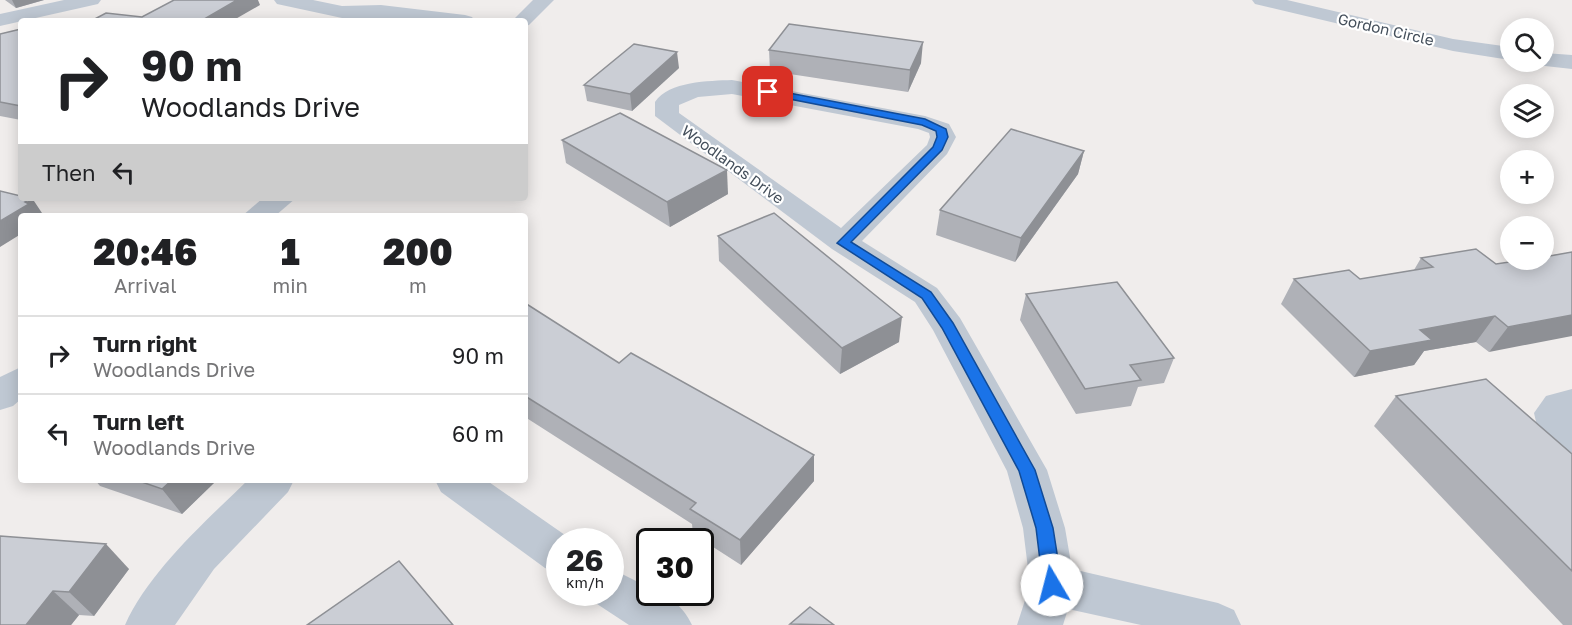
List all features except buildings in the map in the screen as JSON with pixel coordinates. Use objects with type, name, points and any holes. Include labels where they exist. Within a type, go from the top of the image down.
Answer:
[{"type":"street","points":[[0,20],[91,0]]},
{"type":"street","points":[[284,0],[360,15],[412,18]]},
{"type":"street","points":[[525,18],[544,0]]},
{"type":"street","name":"Gordon Circle","points":[[1262,0],[1289,3],[1453,45],[1500,52]]},
{"type":"street","points":[[1554,61],[1572,62]]},
{"type":"street","name":"Woodlands Drive","points":[[843,243],[938,148],[943,137],[940,129],[925,123],[786,95],[732,87],[676,95],[667,102],[667,116],[843,243],[926,295],[948,326],[1027,470],[1044,528],[1046,605],[1141,604],[1218,625]]},
{"type":"street","points":[[260,213],[278,201]]},
{"type":"street","points":[[0,396],[18,382]]},
{"type":"street","points":[[1572,403],[1559,406],[1553,413],[1556,426],[1572,449]]},
{"type":"street","points":[[148,625],[199,556],[271,483]]},
{"type":"street","points":[[458,483],[546,545]]},
{"type":"street","points":[[624,597],[669,625]]},
{"type":"route","points":[[768,92],[925,123],[940,129],[943,137],[938,148],[843,243],[876,261],[926,295],[948,326],[1027,470],[1044,528],[1052,585]]}]
